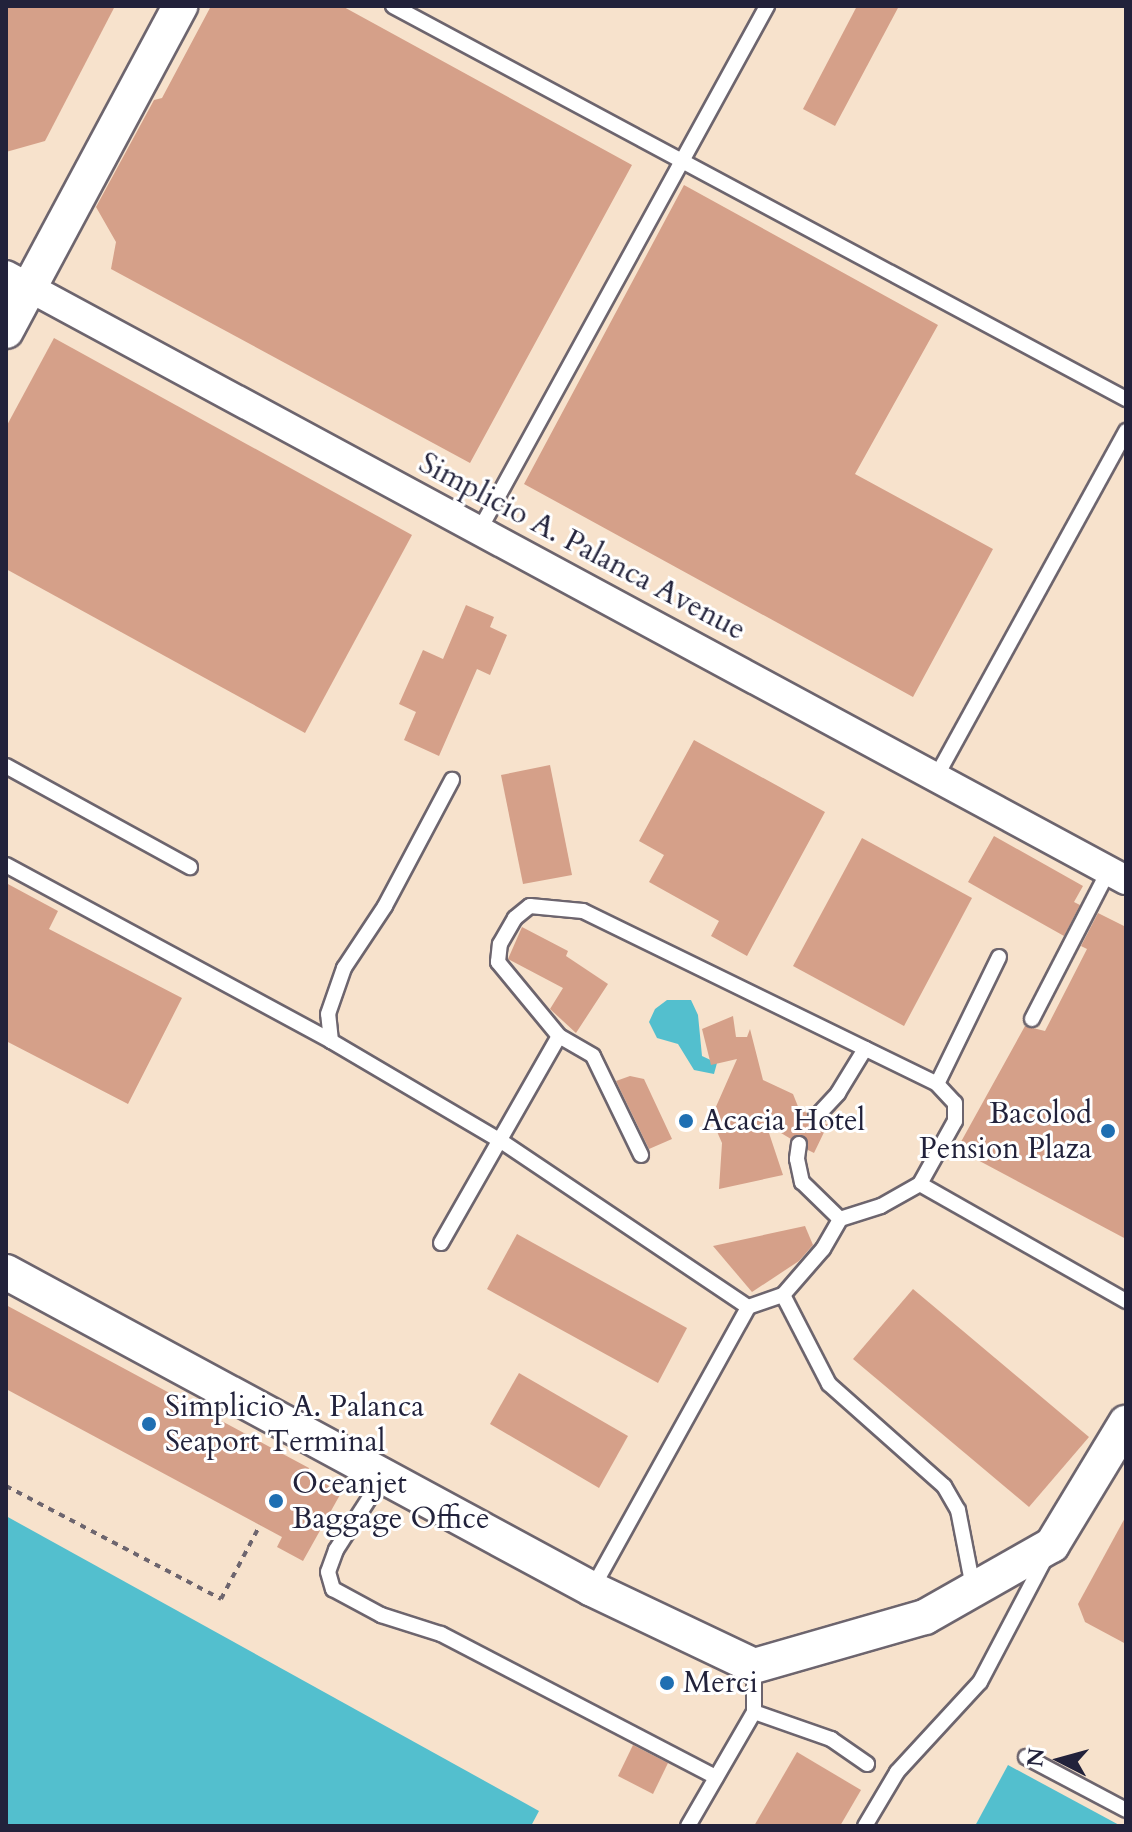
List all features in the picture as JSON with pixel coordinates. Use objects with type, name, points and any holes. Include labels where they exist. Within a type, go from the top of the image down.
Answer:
[{"type":"street","points":[[6,331],[18,281],[180,6]]},
{"type":"street","name":"Simplicio A. Palanca Avenue","points":[[18,281],[1117,875]]},
{"type":"street","points":[[6,1272],[592,1589],[754,1666],[925,1617],[973,1587],[1052,1545],[1126,1423]]},
{"type":"lane","points":[[393,6],[1126,399]]},
{"type":"lane","points":[[479,531],[767,6]]},
{"type":"lane","points":[[936,777],[1126,431]]},
{"type":"lane","points":[[6,766],[190,867]]},
{"type":"lane","points":[[331,1041],[328,1014],[344,968],[385,906],[452,780]]},
{"type":"lane","points":[[6,865],[331,1041],[501,1141],[748,1307]]},
{"type":"lane","points":[[1032,1019],[1117,875]]},
{"type":"lane","points":[[592,1589],[748,1307],[783,1295],[823,1249],[840,1219],[881,1206],[920,1184],[955,1121],[955,1103],[937,1084],[583,911],[530,906],[515,918],[500,944],[498,962],[559,1036],[593,1056],[641,1155]]},
{"type":"lane","points":[[937,1084],[999,957]]},
{"type":"lane","points":[[441,1243],[559,1036]]},
{"type":"lane","points":[[816,1117],[838,1093],[865,1049]]},
{"type":"lane","points":[[799,1144],[797,1159],[802,1182],[840,1219]]},
{"type":"lane","points":[[920,1184],[1126,1301]]},
{"type":"lane","points":[[783,1295],[829,1384],[944,1486],[958,1510],[973,1587]]},
{"type":"lane","points":[[383,1476],[336,1550],[328,1572],[333,1589],[381,1615],[441,1634],[716,1777]]},
{"type":"lane","points":[[865,1826],[897,1772],[980,1682],[1052,1545]]},
{"type":"lane","points":[[688,1826],[754,1712],[754,1666]]},
{"type":"lane","points":[[754,1712],[831,1739],[867,1764]]},
{"type":"lane","points":[[1026,1757],[1126,1810]]},
{"type":"path","points":[[6,1486],[221,1599],[260,1525]]},
{"type":"water","points":[[667,1000],[691,1000],[698,1015],[702,1056],[717,1063],[714,1074],[694,1070],[678,1044],[657,1038],[649,1022],[655,1009]]},
{"type":"water","points":[[6,1516],[539,1811],[531,1826],[6,1826]]},
{"type":"water","points":[[1008,1765],[1121,1826],[975,1826]]},
{"type":"building","points":[[6,6],[115,6],[45,141],[6,152]]},
{"type":"building","points":[[211,6],[342,6],[632,165],[470,463],[111,269],[116,242],[96,207],[154,100],[162,98]]},
{"type":"building","points":[[857,6],[899,6],[835,126],[803,109]]},
{"type":"building","points":[[684,185],[938,325],[855,474],[993,549],[913,697],[524,484]]},
{"type":"building","points":[[54,338],[412,535],[305,733],[6,569],[6,427]]},
{"type":"building","points":[[466,605],[494,617],[490,627],[507,635],[490,675],[477,669],[439,756],[404,740],[416,712],[399,704],[423,650],[443,659]]},
{"type":"building","points":[[694,740],[825,812],[747,956],[711,936],[719,921],[649,882],[664,855],[639,841]]},
{"type":"building","points":[[550,765],[572,875],[523,884],[501,775]]},
{"type":"building","points":[[994,836],[1083,886],[1074,902],[1080,905],[1064,936],[968,882]]},
{"type":"building","points":[[862,838],[972,898],[904,1026],[793,966]]},
{"type":"building","points":[[6,883],[58,911],[49,929],[182,998],[128,1104],[6,1041]]},
{"type":"building","points":[[1098,913],[1126,927],[1126,1239],[957,1149],[1025,1026],[1045,1031],[1087,949],[1081,946]]},
{"type":"building","points":[[522,927],[568,951],[566,956],[608,984],[576,1033],[550,1009],[563,988],[508,959]]},
{"type":"building","points":[[733,1016],[736,1037],[747,1037],[750,1029],[763,1080],[793,1094],[799,1109],[807,1113],[810,1125],[828,1124],[814,1153],[808,1150],[804,1136],[796,1135],[791,1139],[766,1124],[783,1175],[719,1189],[722,1143],[711,1118],[737,1059],[711,1065],[702,1029]]},
{"type":"building","points":[[630,1076],[644,1079],[672,1139],[649,1149],[616,1081]]},
{"type":"building","points":[[805,1226],[813,1245],[799,1261],[752,1292],[713,1246]]},
{"type":"building","points":[[517,1234],[687,1328],[658,1383],[487,1289]]},
{"type":"building","points":[[913,1289],[1089,1437],[1029,1507],[853,1359]]},
{"type":"building","name":"Simplicio A. Palanca Seaport Terminal","points":[[6,1305],[309,1468],[307,1473],[341,1493],[303,1561],[277,1547],[282,1537],[6,1389]]},
{"type":"building","points":[[519,1373],[628,1436],[599,1488],[490,1424]]},
{"type":"building","points":[[1126,1516],[1126,1644],[1085,1622],[1078,1604]]},
{"type":"building","points":[[633,1745],[668,1763],[653,1794],[618,1776]]},
{"type":"building","points":[[797,1752],[861,1790],[840,1826],[754,1826]]},
{"type":"place","name":"Acacia Hotel","points":[[686,1121]]},
{"type":"place","name":"Bacolod Pension Plaza","points":[[1108,1131]]},
{"type":"place","name":"Simplicio A. Palanca Seaport Terminal","points":[[149,1424]]},
{"type":"place","name":"Oceanjet Baggage Office","points":[[276,1501]]},
{"type":"place","name":"Merci","points":[[667,1683]]}]
